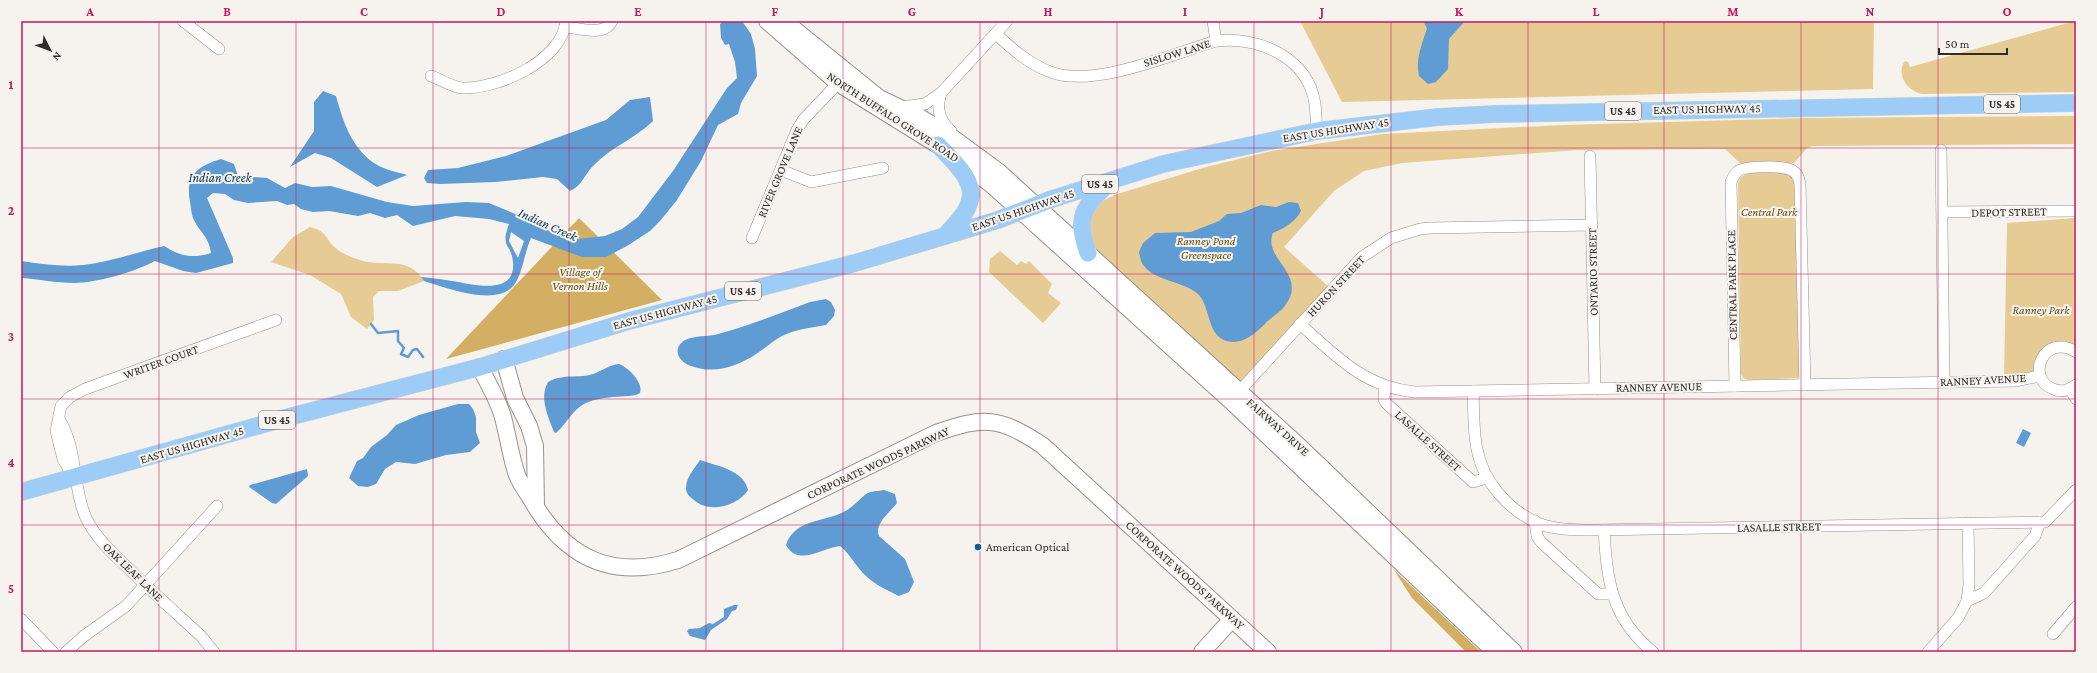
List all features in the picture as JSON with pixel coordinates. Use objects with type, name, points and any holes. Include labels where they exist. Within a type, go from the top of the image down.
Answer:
[{"type":"main road","name":"NORTH BUFFALO GROVE ROAD","points":[[767,21],[843,79],[938,145],[992,186],[1021,211]]},
{"type":"main road","name":"NORTH BUFFALO GROVE ROAD","points":[[784,21],[843,79],[892,106],[921,118],[940,129],[986,162],[1037,205]]},
{"type":"main road","name":"EAST US HIGHWAY 45","points":[[21,492],[296,415],[480,367],[629,321],[855,263],[945,236],[1163,164],[1317,131],[1438,117],[1495,114],[2076,103]]},
{"type":"main road","points":[[938,145],[958,165],[968,182],[971,199],[964,213],[945,236]]},
{"type":"main road","points":[[1088,253],[1082,237],[1082,219],[1094,198],[1112,180]]},
{"type":"main road","name":"FAIRWAY DRIVE","points":[[1037,205],[1235,396],[1495,652]]},
{"type":"main road","name":"FAIRWAY DRIVE","points":[[1021,211],[1235,396],[1301,448],[1514,652]]},
{"type":"main road","name":"CORPORATE WOODS PARKWAY","points":[[504,360],[515,398],[529,426],[535,446],[536,507]]},
{"type":"main road","name":"CORPORATE WOODS PARKWAY","points":[[480,367],[502,413],[517,476],[546,525],[561,540],[583,556],[613,567],[632,568],[660,566],[678,560],[936,433],[962,424],[991,422],[1018,429],[1042,445],[1268,652]]},
{"type":"main road","points":[[1202,652],[1232,619]]},
{"type":"street","points":[[183,21],[219,49]]},
{"type":"street","points":[[431,76],[460,88],[474,87],[515,76],[537,64],[554,48],[566,24],[600,30],[611,25],[612,21]]},
{"type":"street","points":[[892,106],[908,107],[925,104],[940,93],[1007,21]]},
{"type":"street","points":[[1213,21],[1216,41]]},
{"type":"street","name":"SISLOW LANE","points":[[996,34],[1026,59],[1048,72],[1076,78],[1102,75],[1216,41],[1230,39],[1252,42],[1269,48],[1292,63],[1303,75],[1311,90],[1315,104],[1317,131]]},
{"type":"street","name":"RIVER GROVE LANE","points":[[752,238],[800,125],[843,79]]},
{"type":"street","points":[[940,93],[938,112],[942,122],[950,131],[978,149],[984,155],[986,162]]},
{"type":"street","points":[[1941,150],[1944,382]]},
{"type":"street","name":"ONTARIO STREET","points":[[1590,156],[1595,389]]},
{"type":"street","name":"CENTRAL PARK PLACE","points":[[1735,386],[1731,182],[1738,171],[1745,168],[1785,167],[1792,170],[1798,176],[1800,184],[1805,385]]},
{"type":"street","points":[[781,170],[811,182],[883,168]]},
{"type":"street","name":"DEPOT STREET","points":[[1943,212],[2076,211]]},
{"type":"street","name":"HURON STREET","points":[[1235,396],[1362,257],[1391,238],[1420,229],[1430,228],[1592,225]]},
{"type":"street","name":"WRITER COURT","points":[[74,478],[73,457],[65,428],[60,419],[61,406],[70,397],[85,389],[276,320]]},
{"type":"street","name":"RANNEY AVENUE","points":[[1300,324],[1357,373],[1385,386],[1415,392],[2015,381],[2040,376]]},
{"type":"street","points":[[2076,352],[2070,348],[2061,346],[2053,348],[2046,352],[2041,359],[2039,367],[2040,376],[2049,387],[2063,391],[2073,387],[2076,399]]},
{"type":"street","name":"LASALLE STREET","points":[[1385,386],[1384,399],[1386,403],[1473,482],[1487,478]]},
{"type":"street","name":"LASALLE STREET","points":[[1473,391],[1477,449],[1487,478],[1500,495],[1525,516],[1535,521],[1564,529],[1604,530],[2040,522]]},
{"type":"street","name":"OAK LEAF LANE","points":[[74,478],[86,518],[99,540],[145,585],[201,636],[214,652]]},
{"type":"street","points":[[1967,601],[1984,592],[1989,587],[2035,536],[2040,522],[2045,522],[2052,516],[2076,490]]},
{"type":"street","points":[[66,652],[84,636],[126,606],[217,506]]},
{"type":"street","points":[[1535,521],[1537,536],[1541,542],[1598,594],[1611,594]]},
{"type":"street","points":[[1928,652],[1958,618],[1967,601],[1969,585],[1968,523]]},
{"type":"street","points":[[1604,530],[1611,594],[1620,613],[1632,631],[1653,652]]},
{"type":"street","points":[[2053,634],[2076,608]]},
{"type":"street","points":[[21,620],[54,652]]},
{"type":"green space","points":[[1300,21],[1874,21],[1873,89],[1342,102]]},
{"type":"green space","points":[[2067,21],[2076,21],[2076,92],[1923,94],[1912,90],[1902,77],[1901,71],[1905,61],[1908,62],[1910,67],[2068,23]]},
{"type":"green space","name":"Ranney Pond Greenspace","points":[[2076,116],[2076,144],[1813,146],[1807,148],[1794,163],[1741,164],[1725,149],[1578,150],[1402,163],[1364,171],[1334,191],[1284,247],[1329,287],[1247,377],[1240,381],[1233,379],[1093,246],[1088,228],[1091,215],[1099,203],[1114,195],[1206,167],[1271,151],[1382,134],[1563,125],[1805,118]]},
{"type":"green space","name":"Central Park","points":[[1751,172],[1788,172],[1797,179],[1800,374],[1798,378],[1749,380],[1743,378],[1741,374],[1738,183],[1741,177]]},
{"type":"green space","name":"Village of Vernon Hills","points":[[579,218],[662,300],[446,359]]},
{"type":"green space","name":"Ranney Park","points":[[2076,218],[2076,345],[2063,344],[2034,373],[2026,377],[2004,377],[2007,223]]},
{"type":"green space","points":[[310,227],[321,231],[334,246],[345,254],[368,262],[394,263],[410,267],[424,281],[398,291],[379,291],[373,297],[374,320],[367,329],[351,317],[341,294],[310,275],[271,262],[293,237]]},
{"type":"green space","points":[[1000,251],[1017,265],[1021,261],[1026,264],[1029,261],[1052,284],[1048,293],[1061,303],[1043,323],[989,272],[990,259]]},
{"type":"green space","points":[[1394,570],[1481,652],[1466,652],[1412,598]]},
{"type":"water","name":"Indian Creek","points":[[724,21],[742,21],[751,34],[755,49],[757,76],[741,103],[738,114],[718,125],[701,161],[677,200],[660,221],[650,231],[627,246],[606,257],[582,257],[531,238],[516,282],[509,290],[499,294],[486,295],[459,292],[424,281],[421,277],[481,286],[500,284],[508,280],[512,273],[513,262],[506,242],[509,224],[489,219],[455,216],[413,226],[397,215],[385,218],[370,213],[358,216],[329,211],[313,212],[301,209],[294,204],[287,205],[277,201],[248,203],[234,200],[225,194],[213,193],[207,198],[233,258],[233,263],[196,273],[183,271],[155,261],[115,276],[83,283],[21,278],[21,261],[75,266],[93,264],[164,246],[186,256],[198,256],[211,253],[206,238],[195,223],[192,216],[189,185],[191,179],[199,169],[221,159],[234,164],[238,176],[267,178],[285,188],[295,183],[312,187],[331,186],[387,202],[413,206],[466,202],[489,203],[525,218],[557,235],[577,239],[605,236],[622,229],[638,217],[673,171],[727,88],[737,78],[735,62],[729,44],[725,45],[721,38],[720,24]],"holes":[[[511,232],[524,241],[518,258],[509,241]]]},
{"type":"water","points":[[1423,21],[1464,22],[1449,39],[1448,69],[1436,82],[1428,84],[1419,76],[1418,70],[1420,52],[1427,28]]},
{"type":"water","points":[[323,91],[336,96],[349,133],[366,157],[381,167],[407,175],[377,187],[331,158],[315,153],[290,167],[314,131],[314,102]]},
{"type":"water","points":[[650,97],[653,121],[602,158],[592,168],[581,183],[570,191],[557,179],[543,177],[495,182],[440,184],[427,183],[424,178],[428,170],[458,168],[506,156],[606,120],[630,100]]},
{"type":"water","points":[[1289,202],[1298,203],[1301,211],[1289,224],[1273,233],[1271,243],[1289,276],[1292,285],[1291,295],[1282,309],[1254,334],[1246,339],[1233,342],[1225,341],[1220,338],[1212,328],[1203,301],[1198,294],[1184,286],[1150,272],[1141,262],[1139,252],[1143,243],[1155,233],[1191,232],[1219,221],[1227,214],[1241,213],[1261,205],[1276,207]]},
{"type":"water","points":[[826,299],[831,302],[835,310],[834,316],[826,325],[803,329],[782,336],[751,357],[735,365],[718,369],[700,369],[683,362],[678,355],[678,347],[689,338],[714,335],[730,331],[810,302]]},
{"type":"water","points":[[619,364],[627,368],[637,380],[641,389],[640,393],[636,395],[597,399],[582,405],[556,433],[554,432],[544,401],[545,388],[548,382],[554,379],[596,373]]},
{"type":"water","points":[[458,404],[469,404],[476,417],[476,432],[480,443],[470,452],[446,455],[415,464],[396,462],[385,469],[376,484],[368,487],[358,486],[349,478],[357,461],[363,458],[371,447],[387,435],[396,425],[419,415]]},
{"type":"water","points":[[2023,429],[2031,433],[2024,447],[2016,443]]},
{"type":"water","points":[[700,460],[736,473],[745,483],[748,490],[743,496],[730,504],[707,507],[700,504],[688,495],[686,484],[689,476]]},
{"type":"water","points":[[307,469],[308,476],[276,504],[272,503],[249,487],[250,485]]},
{"type":"water","points":[[884,490],[895,494],[897,503],[881,523],[878,532],[879,536],[905,559],[914,582],[909,592],[899,596],[875,583],[862,572],[840,546],[804,556],[797,555],[786,545],[795,531],[801,527],[843,512],[868,493]]},
{"type":"water","points":[[738,605],[736,610],[732,611],[727,619],[711,630],[705,640],[690,636],[687,631],[689,629],[700,628],[709,623],[713,624],[724,617],[724,609]]},
{"type":"waterway","points":[[371,324],[378,333],[398,331],[398,341],[404,348],[401,354],[408,357],[413,350],[417,349],[423,357]]},
{"type":"place","name":"American Optical","points":[[978,547]]}]
